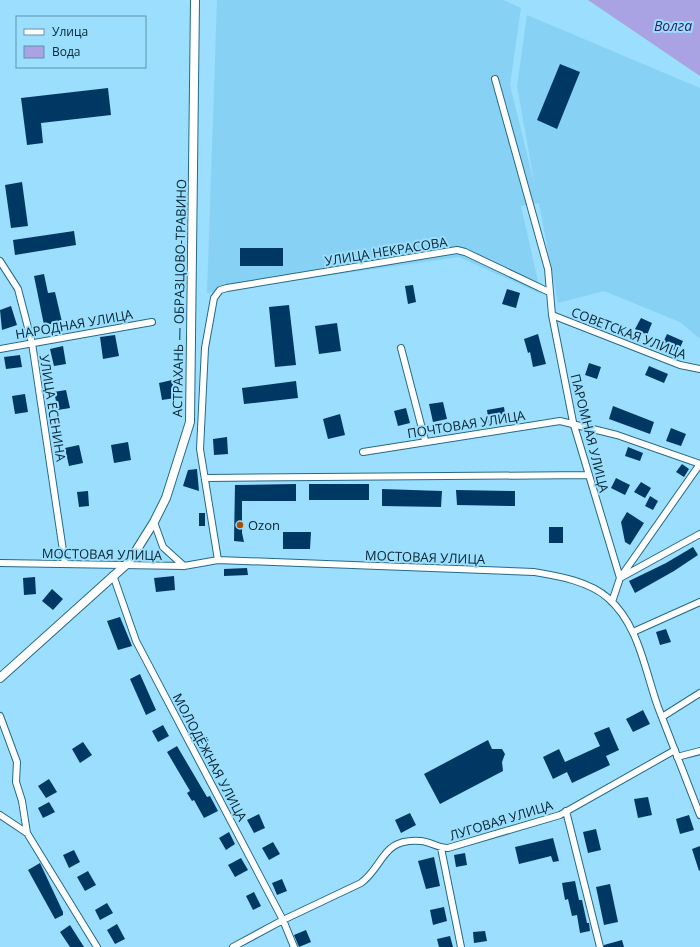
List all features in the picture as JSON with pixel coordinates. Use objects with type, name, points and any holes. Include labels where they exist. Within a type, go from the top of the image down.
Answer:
[{"type":"street","name":"АСТРАХАНЬ — ОБРАЗЦОВО-ТРАВИНО","points":[[0,678],[129,562],[154,522],[166,498],[190,422],[195,0]]},
{"type":"street","name":"ПАРОМНАЯ УЛИЦА","points":[[495,79],[548,270],[552,315],[573,422],[620,578]]},
{"type":"street","name":"УЛИЦА НЕКРАСОВА","points":[[206,478],[200,449],[205,348],[214,298],[220,290],[235,286],[457,250],[549,292]]},
{"type":"street","name":"УЛИЦА ЕСЕНИНА","points":[[0,262],[18,289],[32,343],[65,564]]},
{"type":"street","name":"СОВЕТСКАЯ УЛИЦА","points":[[552,315],[680,365],[700,369]]},
{"type":"street","name":"НАРОДНАЯ УЛИЦА","points":[[0,349],[152,322]]},
{"type":"street","points":[[401,348],[425,440]]},
{"type":"street","name":"ПОЧТОВАЯ УЛИЦА","points":[[362,452],[425,440],[560,421],[573,422],[618,435],[700,464]]},
{"type":"street","points":[[612,602],[620,578],[700,464]]},
{"type":"street","points":[[218,560],[206,478],[589,474]]},
{"type":"street","points":[[154,522],[163,547],[184,566]]},
{"type":"street","points":[[620,578],[700,534]]},
{"type":"street","name":"МОСТОВАЯ УЛИЦА","points":[[0,563],[184,566],[218,560],[534,572],[557,576],[582,584],[606,596],[634,632],[662,717],[700,815]]},
{"type":"street","name":"МОЛОДЁЖНАЯ УЛИЦА","points":[[113,575],[136,641],[283,920],[294,947]]},
{"type":"street","points":[[634,632],[700,602]]},
{"type":"street","points":[[662,717],[700,693]]},
{"type":"street","points":[[0,716],[17,762],[16,782],[22,801],[27,833],[97,947]]},
{"type":"street","name":"ЛУГОВАЯ УЛИЦА","points":[[233,947],[283,920],[361,883],[367,879],[384,854],[396,845],[420,841],[429,842],[441,848],[463,844],[566,812],[676,754],[700,751]]},
{"type":"street","points":[[566,812],[600,947]]},
{"type":"street","points":[[0,815],[27,833]]},
{"type":"street","points":[[441,848],[461,947]]},
{"type":"shaded area","points":[[217,0],[503,0],[521,8],[510,85],[535,187],[517,86],[527,15],[700,88],[700,339],[680,322],[604,291],[558,303],[539,203],[521,206],[541,294],[459,257],[207,293]]},
{"type":"water","name":"Волга","points":[[588,0],[700,0],[700,76]]},
{"type":"building","points":[[560,64],[580,72],[557,129],[537,120]]},
{"type":"building","points":[[108,88],[111,115],[41,123],[43,143],[27,145],[21,98]]},
{"type":"building","points":[[22,182],[28,226],[11,228],[5,185]]},
{"type":"building","points":[[74,231],[76,245],[15,255],[13,240]]},
{"type":"building","points":[[240,248],[283,248],[283,266],[240,266]]},
{"type":"building","points":[[44,274],[48,293],[55,292],[62,322],[44,325],[34,276]]},
{"type":"building","points":[[413,285],[416,302],[408,304],[405,286]]},
{"type":"building","points":[[507,289],[520,293],[516,308],[502,304]]},
{"type":"building","points":[[289,305],[296,365],[275,367],[269,307]]},
{"type":"building","points":[[11,306],[17,325],[2,330],[0,310]]},
{"type":"building","points":[[641,318],[652,323],[647,335],[635,329]]},
{"type":"building","points":[[337,323],[341,351],[319,354],[315,326]]},
{"type":"building","points":[[538,334],[546,364],[533,367],[530,352],[528,353],[524,339]]},
{"type":"building","points":[[667,334],[683,341],[678,352],[662,345]]},
{"type":"building","points":[[115,335],[119,356],[103,359],[100,337]]},
{"type":"building","points":[[63,346],[66,364],[54,366],[50,349]]},
{"type":"building","points":[[20,355],[22,367],[6,369],[4,357]]},
{"type":"building","points":[[589,363],[601,367],[597,379],[585,375]]},
{"type":"building","points":[[649,366],[668,374],[664,383],[645,375]]},
{"type":"building","points":[[172,380],[175,398],[162,400],[159,383]]},
{"type":"building","points":[[296,381],[298,398],[244,404],[242,388]]},
{"type":"building","points":[[66,390],[70,408],[58,410],[54,392]]},
{"type":"building","points":[[25,394],[28,412],[15,414],[12,396]]},
{"type":"building","points":[[443,402],[447,419],[433,422],[429,404]]},
{"type":"building","points":[[613,406],[654,422],[650,434],[609,419]]},
{"type":"building","points":[[504,407],[506,421],[489,424],[487,410]]},
{"type":"building","points":[[406,408],[410,423],[398,426],[394,411]]},
{"type":"building","points":[[340,414],[345,435],[328,439],[323,419]]},
{"type":"building","points":[[671,428],[686,434],[681,446],[666,441]]},
{"type":"building","points":[[227,437],[228,454],[214,455],[213,439]]},
{"type":"building","points":[[128,442],[131,460],[114,463],[111,445]]},
{"type":"building","points":[[79,445],[83,463],[69,466],[65,448]]},
{"type":"building","points":[[628,447],[643,453],[640,461],[625,456]]},
{"type":"building","points":[[682,464],[689,469],[684,477],[676,472]]},
{"type":"building","points":[[197,469],[199,491],[183,486],[188,470]]},
{"type":"building","points":[[616,478],[630,485],[625,495],[611,488]]},
{"type":"building","points":[[641,482],[651,488],[645,498],[634,492]]},
{"type":"building","points":[[296,484],[296,501],[242,501],[242,533],[244,542],[234,541],[235,485]]},
{"type":"building","points":[[309,484],[369,484],[369,500],[309,500]]},
{"type":"building","points":[[382,489],[442,491],[441,507],[382,506]]},
{"type":"building","points":[[456,490],[515,491],[515,506],[457,505]]},
{"type":"building","points":[[88,491],[89,506],[79,507],[77,492]]},
{"type":"building","points":[[650,496],[658,501],[653,510],[645,506]]},
{"type":"building","points":[[627,512],[644,523],[630,545],[625,542],[621,522]]},
{"type":"building","points":[[199,513],[205,513],[205,526],[199,526]]},
{"type":"building","points":[[549,527],[563,527],[563,543],[549,543]]},
{"type":"building","points":[[283,532],[311,532],[310,549],[283,549]]},
{"type":"building","points":[[693,547],[698,555],[674,571],[635,593],[629,581],[666,563]]},
{"type":"building","points":[[247,568],[248,575],[224,576],[224,569]]},
{"type":"building","points":[[174,576],[175,590],[156,592],[154,578]]},
{"type":"building","points":[[35,577],[36,594],[24,595],[23,578]]},
{"type":"building","points":[[52,589],[63,599],[53,610],[42,601]]},
{"type":"building","points":[[120,617],[132,646],[118,650],[107,621]]},
{"type":"building","points":[[666,629],[671,642],[660,645],[656,632]]},
{"type":"building","points":[[140,674],[156,710],[146,715],[130,679]]},
{"type":"building","points":[[643,710],[650,724],[633,732],[626,719]]},
{"type":"building","points":[[163,725],[169,736],[158,742],[152,731]]},
{"type":"building","points":[[609,727],[619,750],[606,756],[610,765],[572,783],[567,772],[553,779],[543,757],[559,749],[565,762],[600,746],[594,733]]},
{"type":"building","points":[[488,740],[492,749],[502,749],[505,754],[502,762],[503,771],[440,804],[424,774]]},
{"type":"building","points":[[83,742],[92,755],[80,763],[72,749]]},
{"type":"building","points":[[177,746],[207,797],[210,796],[218,811],[204,818],[194,800],[192,801],[187,793],[190,791],[167,752]]},
{"type":"building","points":[[49,779],[57,792],[46,798],[38,786]]},
{"type":"building","points":[[648,797],[652,815],[638,818],[634,799]]},
{"type":"building","points":[[49,802],[55,812],[43,818],[38,808]]},
{"type":"building","points":[[410,813],[416,825],[401,833],[395,820]]},
{"type":"building","points":[[259,814],[265,828],[254,833],[247,820]]},
{"type":"building","points":[[689,815],[694,830],[680,834],[676,819]]},
{"type":"building","points":[[596,829],[601,850],[588,853],[583,832]]},
{"type":"building","points":[[229,832],[235,844],[226,850],[219,838]]},
{"type":"building","points":[[553,838],[559,861],[553,862],[551,856],[519,864],[515,847]]},
{"type":"building","points":[[273,842],[280,854],[269,860],[262,848]]},
{"type":"building","points":[[700,846],[700,870],[699,871],[692,849]]},
{"type":"building","points":[[74,850],[80,862],[69,868],[63,855]]},
{"type":"building","points":[[465,853],[467,865],[456,867],[454,855]]},
{"type":"building","points":[[434,857],[440,886],[426,889],[418,861]]},
{"type":"building","points":[[241,858],[248,870],[235,877],[228,865]]},
{"type":"building","points":[[40,863],[63,912],[63,915],[55,919],[28,870]]},
{"type":"building","points":[[88,871],[96,885],[85,891],[77,877]]},
{"type":"building","points":[[282,879],[287,891],[277,895],[272,883]]},
{"type":"building","points":[[575,881],[579,900],[582,900],[590,931],[580,933],[577,915],[572,916],[568,899],[565,900],[562,883]]},
{"type":"building","points":[[610,884],[618,922],[604,925],[596,887]]},
{"type":"building","points":[[254,892],[261,906],[253,910],[246,896]]},
{"type":"building","points":[[107,903],[113,913],[100,920],[95,910]]},
{"type":"building","points":[[444,907],[447,921],[433,925],[430,910]]},
{"type":"building","points":[[117,924],[125,939],[115,944],[107,930]]},
{"type":"building","points":[[70,925],[84,947],[70,947],[60,932]]},
{"type":"building","points":[[306,930],[311,942],[299,947],[294,935]]},
{"type":"building","points":[[485,931],[487,941],[474,943],[473,932]]},
{"type":"building","points":[[450,936],[453,947],[439,947],[437,939]]},
{"type":"building","points":[[622,940],[624,947],[604,947],[604,945]]},
{"type":"place","name":"Ozon","points":[[240,525]]}]
